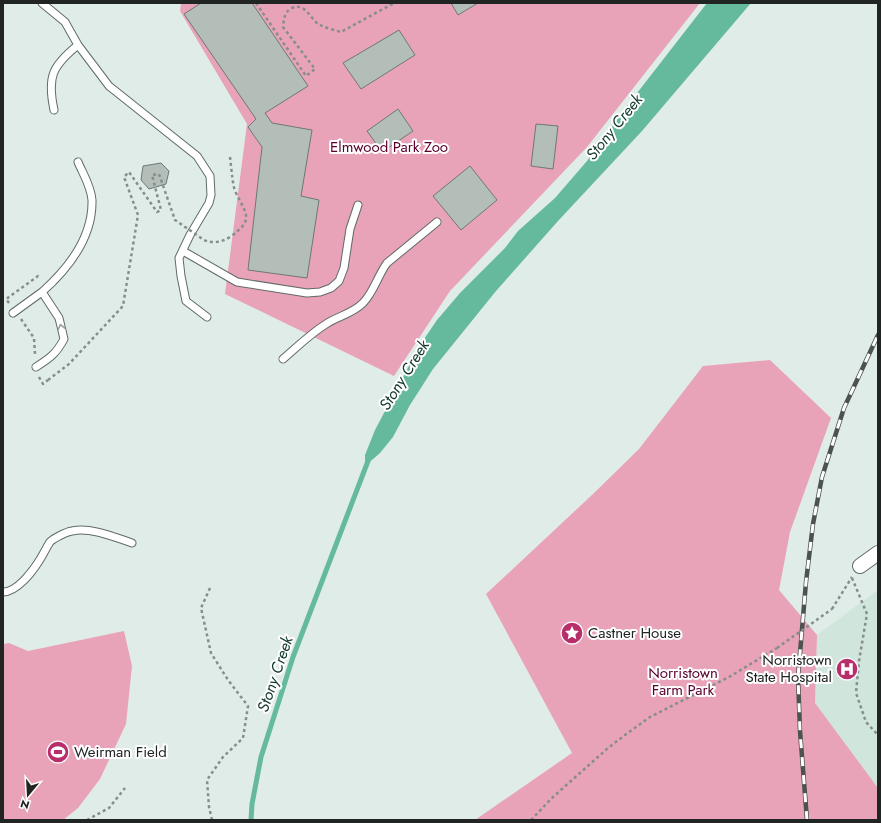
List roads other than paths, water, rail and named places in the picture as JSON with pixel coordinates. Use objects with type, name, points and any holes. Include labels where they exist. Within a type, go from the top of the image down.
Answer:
[{"type":"street","points":[[860,566],[878,553]]},
{"type":"lane","points":[[42,3],[65,22],[78,45],[109,86],[197,156],[210,176],[211,195],[209,203],[179,258],[186,301],[207,317]]},
{"type":"lane","points":[[54,110],[51,95],[51,78],[66,55],[78,45]]},
{"type":"lane","points":[[15,312],[52,283],[68,265],[85,237],[90,217],[92,199],[88,182],[78,162]]},
{"type":"lane","points":[[183,251],[237,282],[307,293],[320,292],[331,288],[339,281],[344,268],[350,229],[358,205]]},
{"type":"lane","points":[[283,359],[315,331],[328,323],[351,313],[363,303],[387,263],[437,222]]},
{"type":"lane","points":[[36,367],[49,359],[58,350],[64,339],[59,318],[42,292]]},
{"type":"lane","points":[[3,592],[6,592],[21,584],[39,561],[51,541],[71,531],[85,531],[103,534],[132,543]]},
{"type":"water","points":[[707,3],[751,3],[642,131],[558,221],[496,291],[433,369],[410,405],[393,437],[380,453],[365,466],[365,455],[375,430],[420,345],[437,320],[460,293],[505,248],[518,231],[555,198],[587,161],[627,106]]},
{"type":"waterway","name":"Stony Creek","points":[[251,820],[252,804],[261,757],[293,657],[368,461]]},
{"type":"railway","points":[[807,820],[800,731],[798,677],[806,582],[813,524],[822,477],[844,408],[878,335]]},
{"type":"place","name":"Castner House","points":[[572,633]]},
{"type":"place","name":"Norristown State Hospital","points":[[847,669]]},
{"type":"place","name":"Weirman Field","points":[[58,752]]},
{"type":"park label","name":"Elmwood Park Zoo","points":[[389,147]]},
{"type":"park label","name":"Norristown Farm Park","points":[[683,682]]}]
